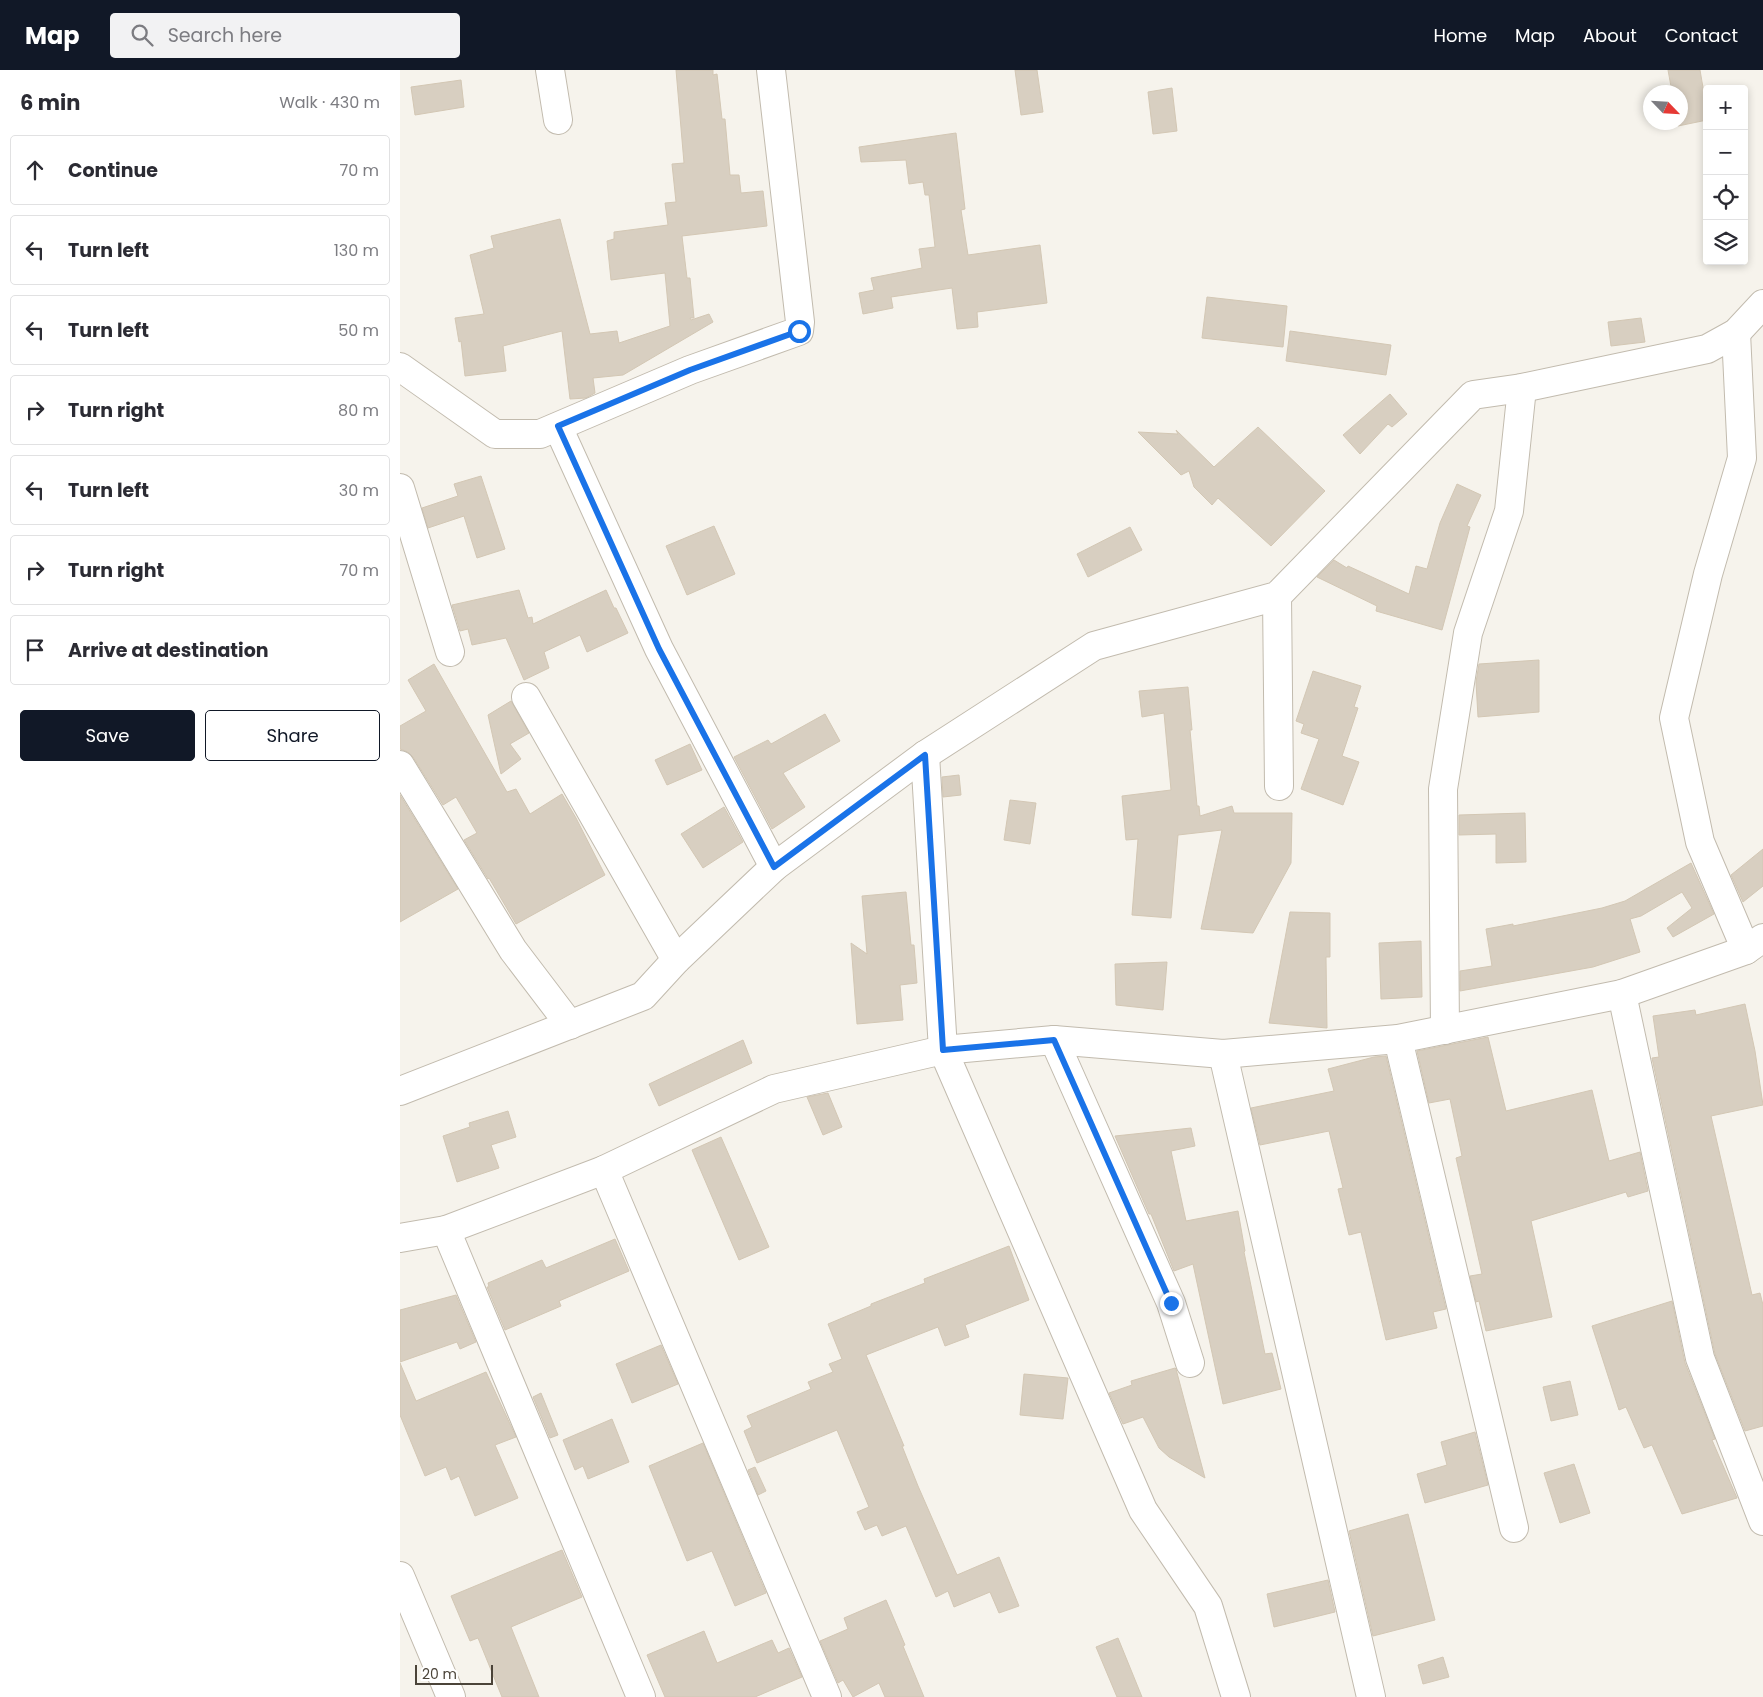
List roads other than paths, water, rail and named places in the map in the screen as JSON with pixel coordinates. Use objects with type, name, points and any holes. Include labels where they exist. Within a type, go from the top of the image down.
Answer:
[{"type":"street","points":[[550,70],[558,120]]},
{"type":"street","points":[[400,367],[495,434],[540,434],[690,370],[799,331],[800,322],[771,70]]},
{"type":"street","points":[[400,1091],[643,996],[676,960],[774,867],[925,755],[1094,646],[1276,596],[1473,395],[1522,388],[1707,349],[1736,333],[1763,304]]},
{"type":"street","points":[[400,1238],[446,1230],[604,1170],[774,1089],[943,1050],[1054,1040],[1223,1054],[1398,1039],[1622,994],[1754,944],[1700,842],[1674,718],[1708,574],[1742,458],[1736,333]]},
{"type":"street","points":[[1445,1030],[1443,789],[1468,633],[1509,511],[1522,388]]},
{"type":"street","points":[[558,426],[659,649],[774,867]]},
{"type":"street","points":[[400,488],[450,652]]},
{"type":"street","points":[[1276,596],[1279,786]]},
{"type":"street","points":[[526,696],[676,960]]},
{"type":"street","points":[[925,755],[943,1050],[1143,1510],[1208,1606],[1236,1697]]},
{"type":"street","points":[[400,765],[513,950],[570,1025]]},
{"type":"street","points":[[1622,994],[1700,1358],[1763,1521]]},
{"type":"street","points":[[1398,1039],[1514,1528]]},
{"type":"street","points":[[1054,1040],[1171,1303],[1190,1363]]},
{"type":"street","points":[[1223,1054],[1371,1697]]},
{"type":"street","points":[[604,1170],[827,1697]]},
{"type":"street","points":[[446,1230],[641,1697]]},
{"type":"street","points":[[400,1576],[451,1697]]}]
